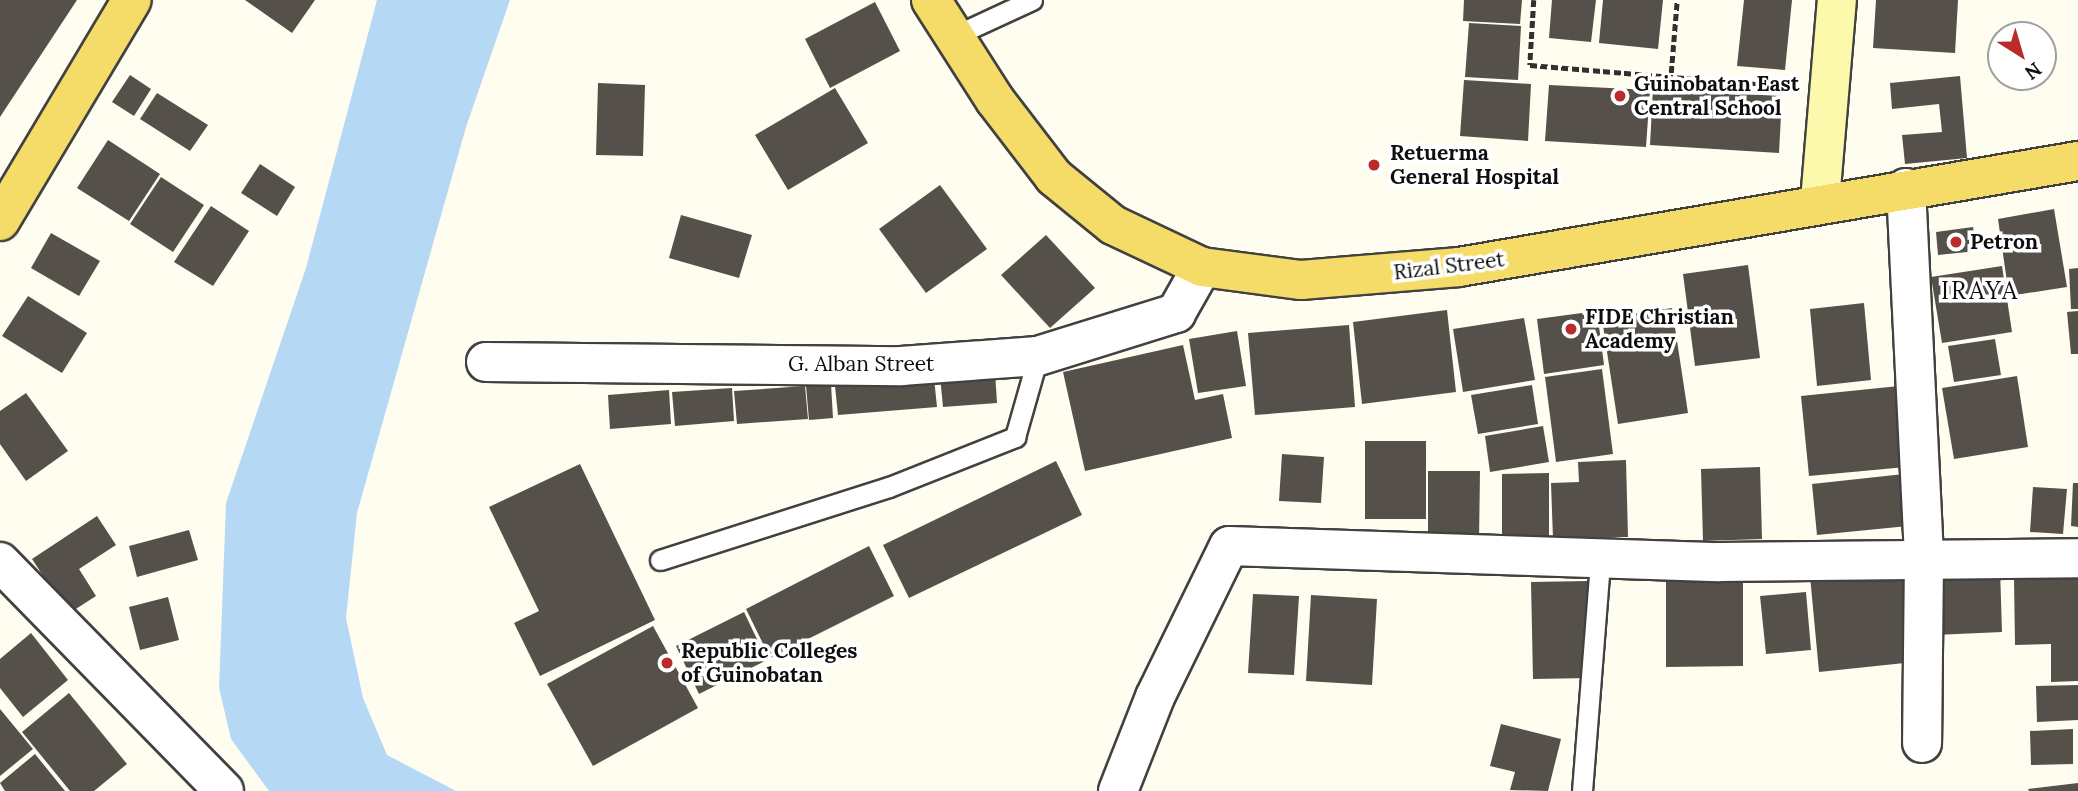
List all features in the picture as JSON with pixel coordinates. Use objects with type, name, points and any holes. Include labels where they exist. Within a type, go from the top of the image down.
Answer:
[{"type":"main road","points":[[0,221],[132,0]]},
{"type":"main road","name":"Rizal Street","points":[[932,0],[954,36],[1054,177],[1113,225],[1202,267],[1301,280],[1459,267],[1820,201],[2078,161]]},
{"type":"main road","points":[[1820,201],[1825,91],[1837,0]]},
{"type":"street","points":[[1906,188],[1924,558],[1922,743]]},
{"type":"street","name":"G. Alban Street","points":[[486,362],[901,366],[1038,356],[1177,313],[1202,267]]},
{"type":"street","points":[[1118,791],[1155,697],[1229,546],[1600,560],[2078,558]]},
{"type":"street","points":[[0,562],[224,791]]},
{"type":"lane","points":[[954,36],[1032,0]]},
{"type":"lane","points":[[660,561],[889,487],[1015,437],[1038,356]]},
{"type":"lane","points":[[1582,791],[1600,560]]},
{"type":"path","points":[[1534,0],[1530,65],[1671,73],[1825,91]]},
{"type":"path","points":[[1671,73],[1676,0]]},
{"type":"water","points":[[377,0],[510,0],[466,127],[357,513],[346,618],[363,698],[387,755],[456,791],[269,791],[231,739],[219,688],[226,503],[306,268]]},
{"type":"building","points":[[0,0],[77,0],[0,117]]},
{"type":"building","points":[[245,0],[315,0],[292,33]]},
{"type":"building","points":[[1464,0],[1522,0],[1520,24],[1463,21]]},
{"type":"building","points":[[1552,0],[1596,0],[1591,42],[1549,38]]},
{"type":"building","points":[[1603,0],[1663,0],[1658,49],[1599,43]]},
{"type":"building","points":[[1744,0],[1792,0],[1785,70],[1737,66]]},
{"type":"building","points":[[1876,0],[1958,0],[1955,53],[1873,48]]},
{"type":"building","points":[[875,2],[900,51],[830,88],[805,39]]},
{"type":"building","points":[[1469,23],[1521,26],[1518,80],[1465,77]]},
{"type":"building","points":[[130,75],[151,89],[134,116],[112,102]]},
{"type":"building","points":[[1960,76],[1967,158],[1905,164],[1902,135],[1942,132],[1939,104],[1892,109],[1890,83]]},
{"type":"building","points":[[1464,80],[1531,84],[1528,141],[1460,136]]},
{"type":"building","points":[[598,83],[645,85],[643,156],[596,155]]},
{"type":"building","points":[[1549,85],[1650,90],[1646,147],[1545,141]]},
{"type":"building","points":[[835,88],[868,143],[788,190],[755,135]]},
{"type":"building","points":[[1653,89],[1782,96],[1779,153],[1650,145]]},
{"type":"building","points":[[157,93],[208,125],[190,151],[140,119]]},
{"type":"building","points":[[108,140],[160,174],[129,221],[77,188]]},
{"type":"building","points":[[260,164],[295,187],[277,216],[241,193]]},
{"type":"building","points":[[161,177],[204,205],[173,252],[130,224]]},
{"type":"building","points":[[940,185],[987,249],[926,293],[879,229]]},
{"type":"building","points":[[211,206],[249,231],[213,286],[174,262]]},
{"type":"building","points":[[2054,209],[2067,287],[2009,296],[1998,219]]},
{"type":"building","points":[[681,215],[752,235],[739,278],[669,258]]},
{"type":"building","name":"Petron","points":[[1973,227],[1977,251],[1938,255],[1936,232]]},
{"type":"building","points":[[51,233],[100,261],[79,296],[31,268]]},
{"type":"building","points":[[1046,235],[1095,288],[1050,328],[1001,275]]},
{"type":"building","points":[[1748,265],[1760,358],[1695,366],[1683,274]]},
{"type":"building","points":[[2002,266],[2012,332],[1942,343],[1931,277]]},
{"type":"building","points":[[2078,268],[2078,309],[2071,309],[2069,269]]},
{"type":"building","points":[[28,296],[87,333],[62,373],[2,336]]},
{"type":"building","points":[[1864,303],[1871,380],[1817,386],[1810,309]]},
{"type":"building","points":[[1672,308],[1688,413],[1618,424],[1602,319]]},
{"type":"building","points":[[1447,310],[1456,392],[1362,404],[1353,322]]},
{"type":"building","points":[[1597,311],[1604,365],[1544,374],[1537,319]]},
{"type":"building","points":[[2078,311],[2078,354],[2071,354],[2067,312]]},
{"type":"building","points":[[1524,318],[1535,380],[1463,392],[1453,329]]},
{"type":"building","points":[[1349,325],[1355,407],[1255,415],[1248,333]]},
{"type":"building","points":[[1237,331],[1246,386],[1198,393],[1189,339]]},
{"type":"building","points":[[1995,339],[2001,375],[1954,382],[1948,346]]},
{"type":"building","points":[[1183,345],[1195,400],[1223,394],[1232,438],[1085,471],[1063,372]]},
{"type":"building","points":[[1602,369],[1613,454],[1556,462],[1545,377]]},
{"type":"building","points":[[995,372],[997,403],[943,407],[940,376]]},
{"type":"building","points":[[2017,376],[2028,447],[1954,459],[1942,388]]},
{"type":"building","points":[[934,378],[937,407],[838,415],[835,386]]},
{"type":"building","points":[[831,384],[833,418],[809,420],[806,386]]},
{"type":"building","points":[[1532,385],[1538,424],[1478,434],[1471,395]]},
{"type":"building","points":[[805,386],[808,419],[737,424],[734,391]]},
{"type":"building","points":[[1899,386],[1906,467],[1809,476],[1801,396]]},
{"type":"building","points":[[732,388],[734,421],[675,426],[672,392]]},
{"type":"building","points":[[669,390],[671,424],[610,429],[608,395]]},
{"type":"building","points":[[26,393],[68,451],[26,481],[0,444],[0,411]]},
{"type":"building","points":[[1543,426],[1549,462],[1490,472],[1485,436]]},
{"type":"building","points":[[1365,441],[1426,441],[1426,519],[1365,519]]},
{"type":"building","points":[[1282,454],[1324,457],[1321,503],[1279,501]]},
{"type":"building","points":[[1626,460],[1628,537],[1553,539],[1551,483],[1579,482],[1578,462]]},
{"type":"building","points":[[1056,461],[1082,515],[909,598],[883,545]]},
{"type":"building","points":[[580,464],[655,620],[540,676],[514,623],[539,611],[489,507]]},
{"type":"building","points":[[1760,467],[1762,539],[1703,541],[1701,469]]},
{"type":"building","points":[[1428,471],[1480,471],[1479,541],[1428,541]]},
{"type":"building","points":[[1549,473],[1549,542],[1502,542],[1502,474]]},
{"type":"building","points":[[1904,474],[1908,526],[1817,535],[1812,484]]},
{"type":"building","points":[[2073,483],[2078,483],[2078,527],[2071,526]]},
{"type":"building","points":[[2033,487],[2067,489],[2063,534],[2030,532]]},
{"type":"building","points":[[97,516],[116,545],[79,569],[96,596],[68,614],[32,559]]},
{"type":"building","points":[[189,530],[198,560],[137,577],[129,546]]},
{"type":"building","points":[[869,546],[894,596],[770,658],[746,609]]},
{"type":"building","points":[[1905,566],[1914,662],[1819,672],[1810,576]]},
{"type":"building","points":[[2000,569],[2002,632],[1935,635],[1933,572]]},
{"type":"building","points":[[2078,577],[2078,681],[2051,682],[2051,644],[2015,645],[2014,579]]},
{"type":"building","points":[[1743,579],[1743,666],[1666,667],[1666,580]]},
{"type":"building","points":[[1588,581],[1590,678],[1533,679],[1531,582]]},
{"type":"building","points":[[1806,592],[1811,650],[1766,654],[1760,596]]},
{"type":"building","points":[[1253,594],[1299,596],[1294,675],[1248,673]]},
{"type":"building","points":[[1311,595],[1377,599],[1372,685],[1306,681]]},
{"type":"building","points":[[168,597],[179,640],[140,650],[129,607]]},
{"type":"building","points":[[744,612],[767,660],[699,694],[676,646]]},
{"type":"building","points":[[653,626],[698,708],[593,766],[547,684]]},
{"type":"building","points":[[31,633],[68,680],[23,717],[0,688],[0,659]]},
{"type":"building","points":[[2078,685],[2078,720],[2037,722],[2036,686]]},
{"type":"building","points":[[69,693],[127,764],[94,791],[70,791],[22,732]]},
{"type":"building","points":[[0,709],[33,749],[0,776]]},
{"type":"building","points":[[1501,724],[1561,739],[1548,791],[1510,790],[1515,772],[1490,766]]},
{"type":"building","points":[[2073,729],[2073,764],[2031,765],[2030,731]]},
{"type":"building","points":[[35,754],[65,791],[5,791],[0,783]]},
{"type":"building","points":[[2078,783],[2078,791],[2028,789]]},
{"type":"place","name":"Guinobatan East Central School","points":[[1620,96]]},
{"type":"place","name":"Retuerma General Hospital","points":[[1374,165]]},
{"type":"place","name":"Petron","points":[[1956,242]]},
{"type":"place","name":"FIDE Christian Academy","points":[[1571,329]]},
{"type":"place","name":"Republic Colleges of Guinobatan","points":[[667,663]]},
{"type":"district","name":"IRAYA","points":[[1980,291]]}]
